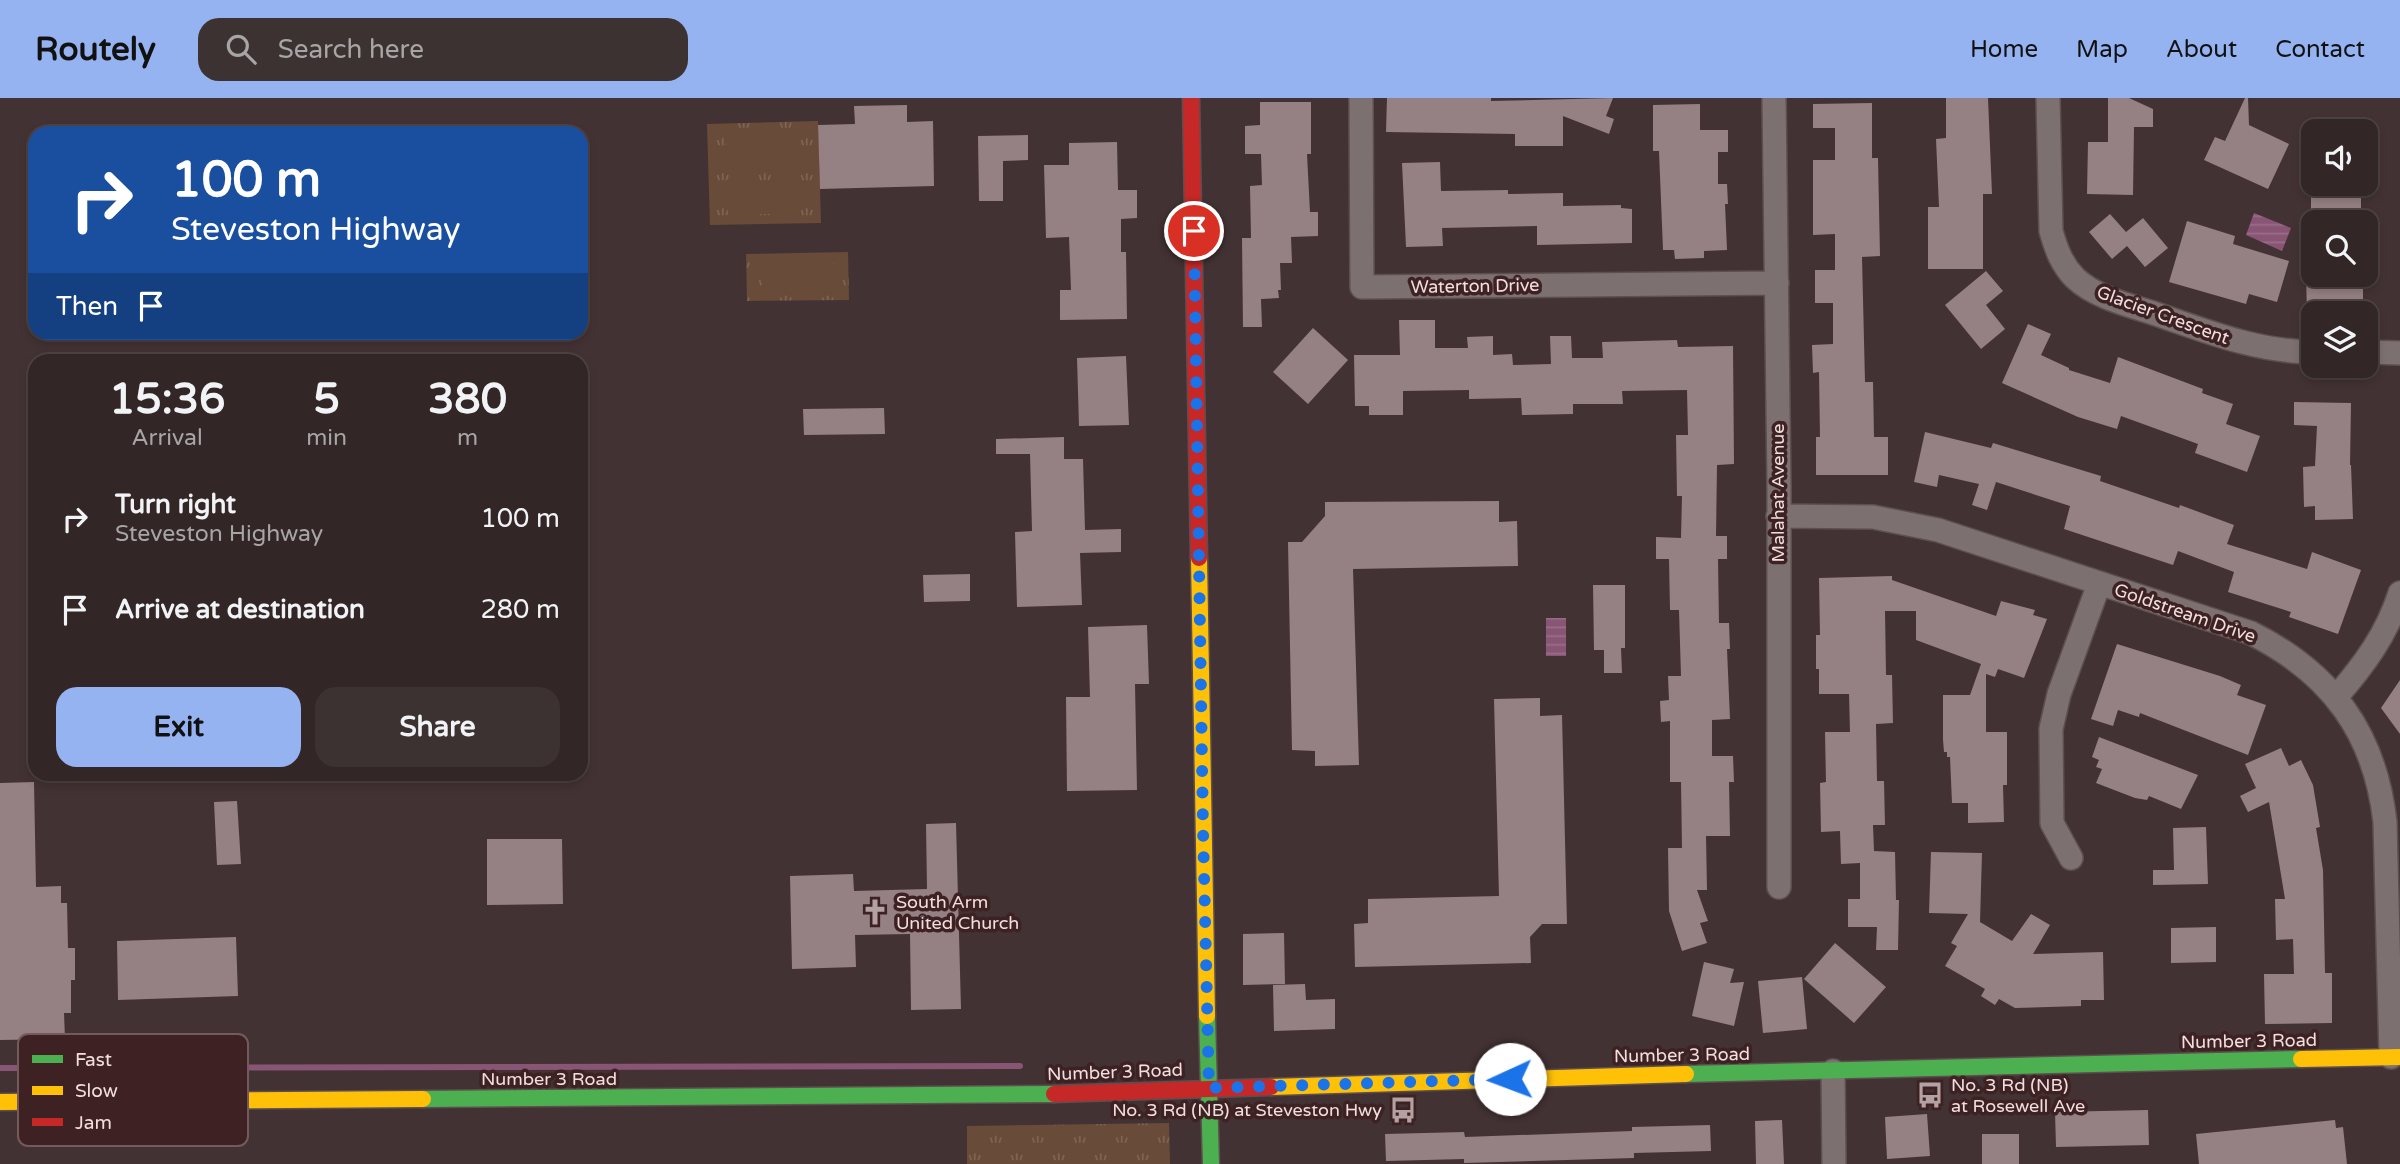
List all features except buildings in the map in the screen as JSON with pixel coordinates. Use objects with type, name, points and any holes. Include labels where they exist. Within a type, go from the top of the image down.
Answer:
[{"type":"main road","points":[[1191,98],[1211,1164]]},
{"type":"main road","name":"Number 3 Road","points":[[248,1100],[1056,1094],[2395,1057]]},
{"type":"main road","name":"Number 3 Road","points":[[0,1102],[18,1102]]},
{"type":"street","name":"Waterton Drive","points":[[1361,98],[1362,287],[1777,283]]},
{"type":"street","name":"Malahat Avenue","points":[[1774,98],[1779,887]]},
{"type":"street","name":"Glacier Crescent","points":[[2048,98],[2051,231],[2064,265],[2077,280],[2107,297],[2230,340],[2275,350],[2301,351]]},
{"type":"street","points":[[2378,352],[2400,353]]},
{"type":"street","name":"Goldstream Drive","points":[[1778,516],[1843,515],[1902,522],[1938,530],[2251,634],[2276,646],[2307,668],[2337,696],[2375,768],[2382,796],[2395,1057]]},
{"type":"street","points":[[2071,859],[2052,824],[2051,729],[2059,694],[2099,584]]},
{"type":"street","points":[[2337,696],[2372,652],[2385,630],[2400,593]]},
{"type":"street","points":[[1833,1071],[1834,1164]]},
{"type":"green space","points":[[818,121],[821,223],[710,225],[707,124]]},
{"type":"green space","points":[[799,134],[800,167],[727,169],[726,135]]},
{"type":"green space","points":[[800,180],[801,213],[728,215],[727,181]]},
{"type":"green space","points":[[848,252],[849,300],[747,301],[746,254]]},
{"type":"green space","points":[[833,258],[834,292],[762,294],[761,260]]},
{"type":"green space","points":[[1169,1123],[1170,1164],[967,1164],[967,1126]]},
{"type":"shaded area","points":[[2254,213],[2291,228],[2282,251],[2246,235]]},
{"type":"shaded area","points":[[1546,618],[1566,618],[1566,656],[1546,656]]},
{"type":"waterway","points":[[248,1068],[1020,1066]]},
{"type":"waterway","points":[[0,1068],[18,1068]]},
{"type":"traffic: fast","points":[[1207,1016],[1211,1164]]},
{"type":"traffic: fast","points":[[1686,1074],[2301,1059]]},
{"type":"traffic: fast","points":[[423,1099],[1054,1094]]},
{"type":"traffic: slow","points":[[1199,558],[1207,1016]]},
{"type":"traffic: slow","points":[[2301,1059],[2400,1057]]},
{"type":"traffic: slow","points":[[1271,1087],[1686,1074]]},
{"type":"traffic: slow","points":[[248,1100],[423,1099]]},
{"type":"traffic: slow","points":[[0,1102],[18,1102]]},
{"type":"traffic: jam","points":[[1191,98],[1199,558]]},
{"type":"traffic: jam","points":[[1054,1094],[1271,1087]]},
{"type":"place","name":"South Arm United Church","points":[[875,912]]},
{"type":"place","name":"No. 3 Rd (NB) at Rosewell Ave","points":[[1930,1095]]},
{"type":"place","name":"No. 3 Rd (NB) at Steveston Hwy","points":[[1403,1110]]},
{"type":"route","points":[[1194,231],[1209,1088],[1510,1079]]}]
